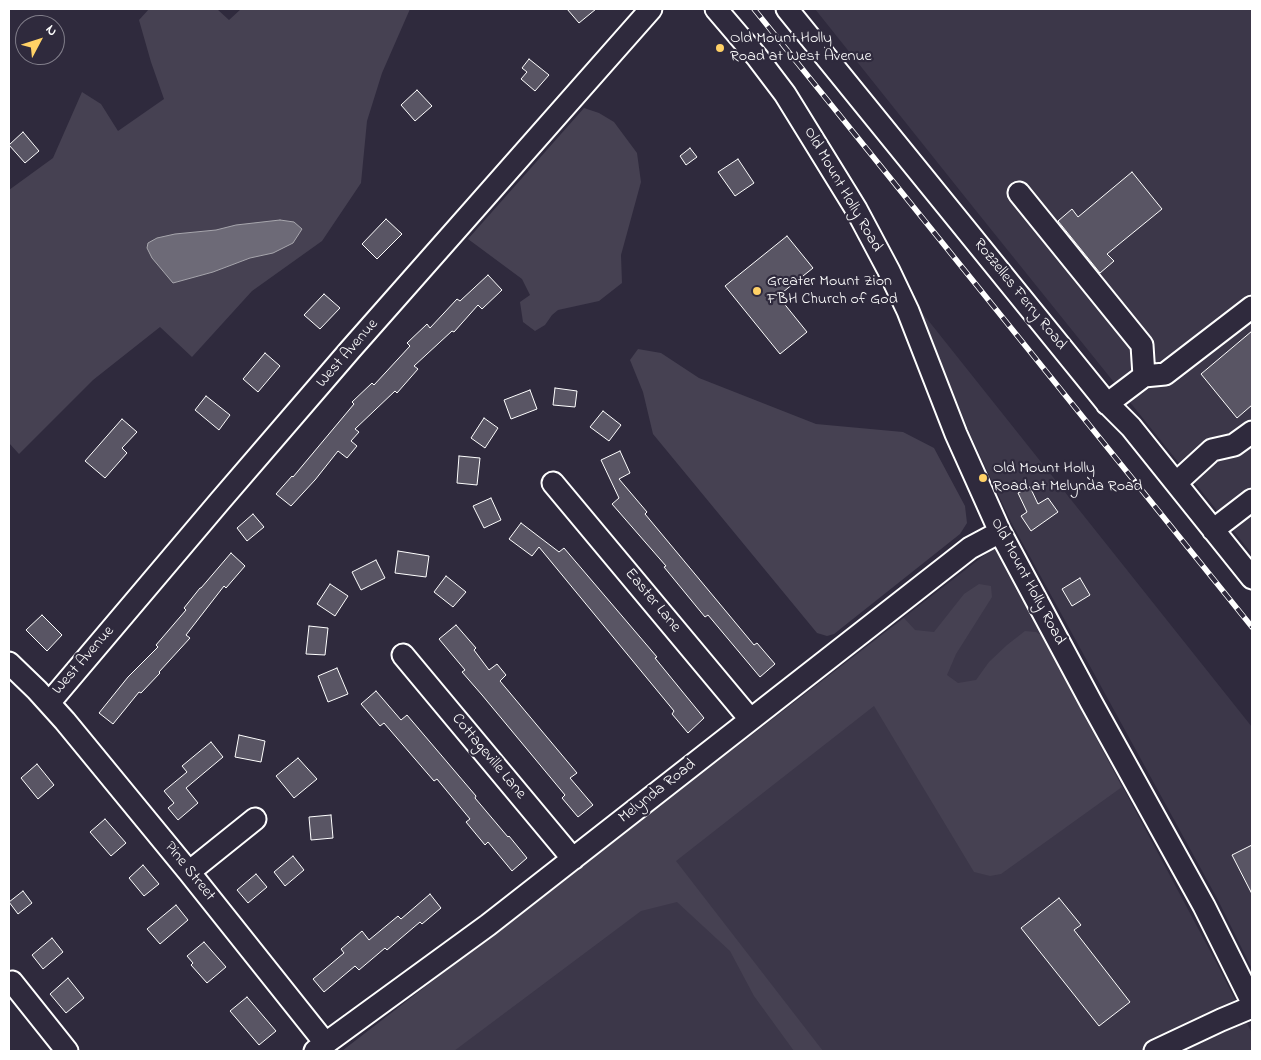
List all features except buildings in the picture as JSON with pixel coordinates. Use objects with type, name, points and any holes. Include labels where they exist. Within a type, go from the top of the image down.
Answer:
[{"type":"street","name":"West Avenue","points":[[49,703],[350,350],[651,9]]},
{"type":"street","name":"Old Mount Holly Road","points":[[716,9],[757,57],[789,99],[826,158],[889,271],[908,311],[956,434],[1000,532],[1195,890],[1252,1002]]},
{"type":"street","name":"Rozzelles Ferry Road","points":[[787,9],[1107,404],[1131,427],[1252,578]]},
{"type":"street","points":[[1019,193],[1142,345],[1144,376]]},
{"type":"street","points":[[1107,404],[1144,376],[1165,374],[1252,307]]},
{"type":"street","points":[[1176,483],[1212,450],[1234,445],[1252,432]]},
{"type":"street","name":"Easter Lane","points":[[553,483],[750,719]]},
{"type":"street","points":[[1213,530],[1252,500]]},
{"type":"street","name":"Melynda Road","points":[[320,1047],[488,925],[970,548],[1000,532]]},
{"type":"street","name":"Cottageville Lane","points":[[403,655],[573,859]]},
{"type":"street","name":"Pine Street","points":[[9,663],[49,703],[189,872],[320,1047]]},
{"type":"street","points":[[189,872],[255,819]]},
{"type":"street","points":[[12,982],[67,1051]]},
{"type":"street","points":[[1155,1051],[1252,1007]]},
{"type":"shaded area","points":[[149,9],[217,9],[229,20],[241,9],[410,9],[382,73],[367,121],[361,183],[322,241],[252,291],[192,357],[160,327],[93,380],[19,454],[9,443],[9,190],[53,158],[82,92],[101,104],[118,131],[164,99],[139,20]],"holes":[[[236,225],[273,253],[250,258],[213,272],[173,283],[175,234],[216,230]]]},
{"type":"shaded area","points":[[815,9],[1252,9],[1252,554],[973,207]]},
{"type":"shaded area","points":[[584,108],[599,113],[614,122],[637,153],[641,182],[621,255],[622,283],[599,301],[558,310],[545,325],[535,331],[523,322],[520,302],[530,295],[522,279],[468,239]]},
{"type":"shaded area","points":[[280,220],[294,222],[302,229],[293,243],[273,253],[250,258],[213,272],[173,283],[152,258],[147,248],[148,243],[157,238],[175,234]]},
{"type":"shaded area","points":[[920,310],[1252,727],[1252,969],[1218,900],[1011,522],[970,434]]},
{"type":"shaded area","points":[[638,349],[661,353],[699,378],[816,424],[903,432],[934,448],[965,506],[967,523],[960,534],[834,634],[827,636],[817,633],[653,434],[643,392],[630,360]]},
{"type":"shaded area","points":[[995,547],[1216,962],[1252,1033],[1252,1051],[342,1051]]},
{"type":"shaded area","points":[[979,584],[991,586],[992,597],[956,654],[947,675],[958,683],[976,680],[989,662],[1025,631],[1036,632],[1041,635],[1122,787],[1001,874],[990,876],[974,872],[874,706],[676,861],[823,1051],[794,1051],[754,996],[730,951],[677,902],[641,911],[454,1051],[342,1051],[904,618],[915,630],[934,632],[964,594]]},
{"type":"railway","points":[[754,9],[1252,627]]},
{"type":"place","name":"Old Mount Holly Road at West Avenue","points":[[720,48]]},
{"type":"place","name":"Greater Mount Zion FBH Church of God","points":[[757,291]]},
{"type":"place","name":"Old Mount Holly Road at Melynda Road","points":[[983,478]]}]
